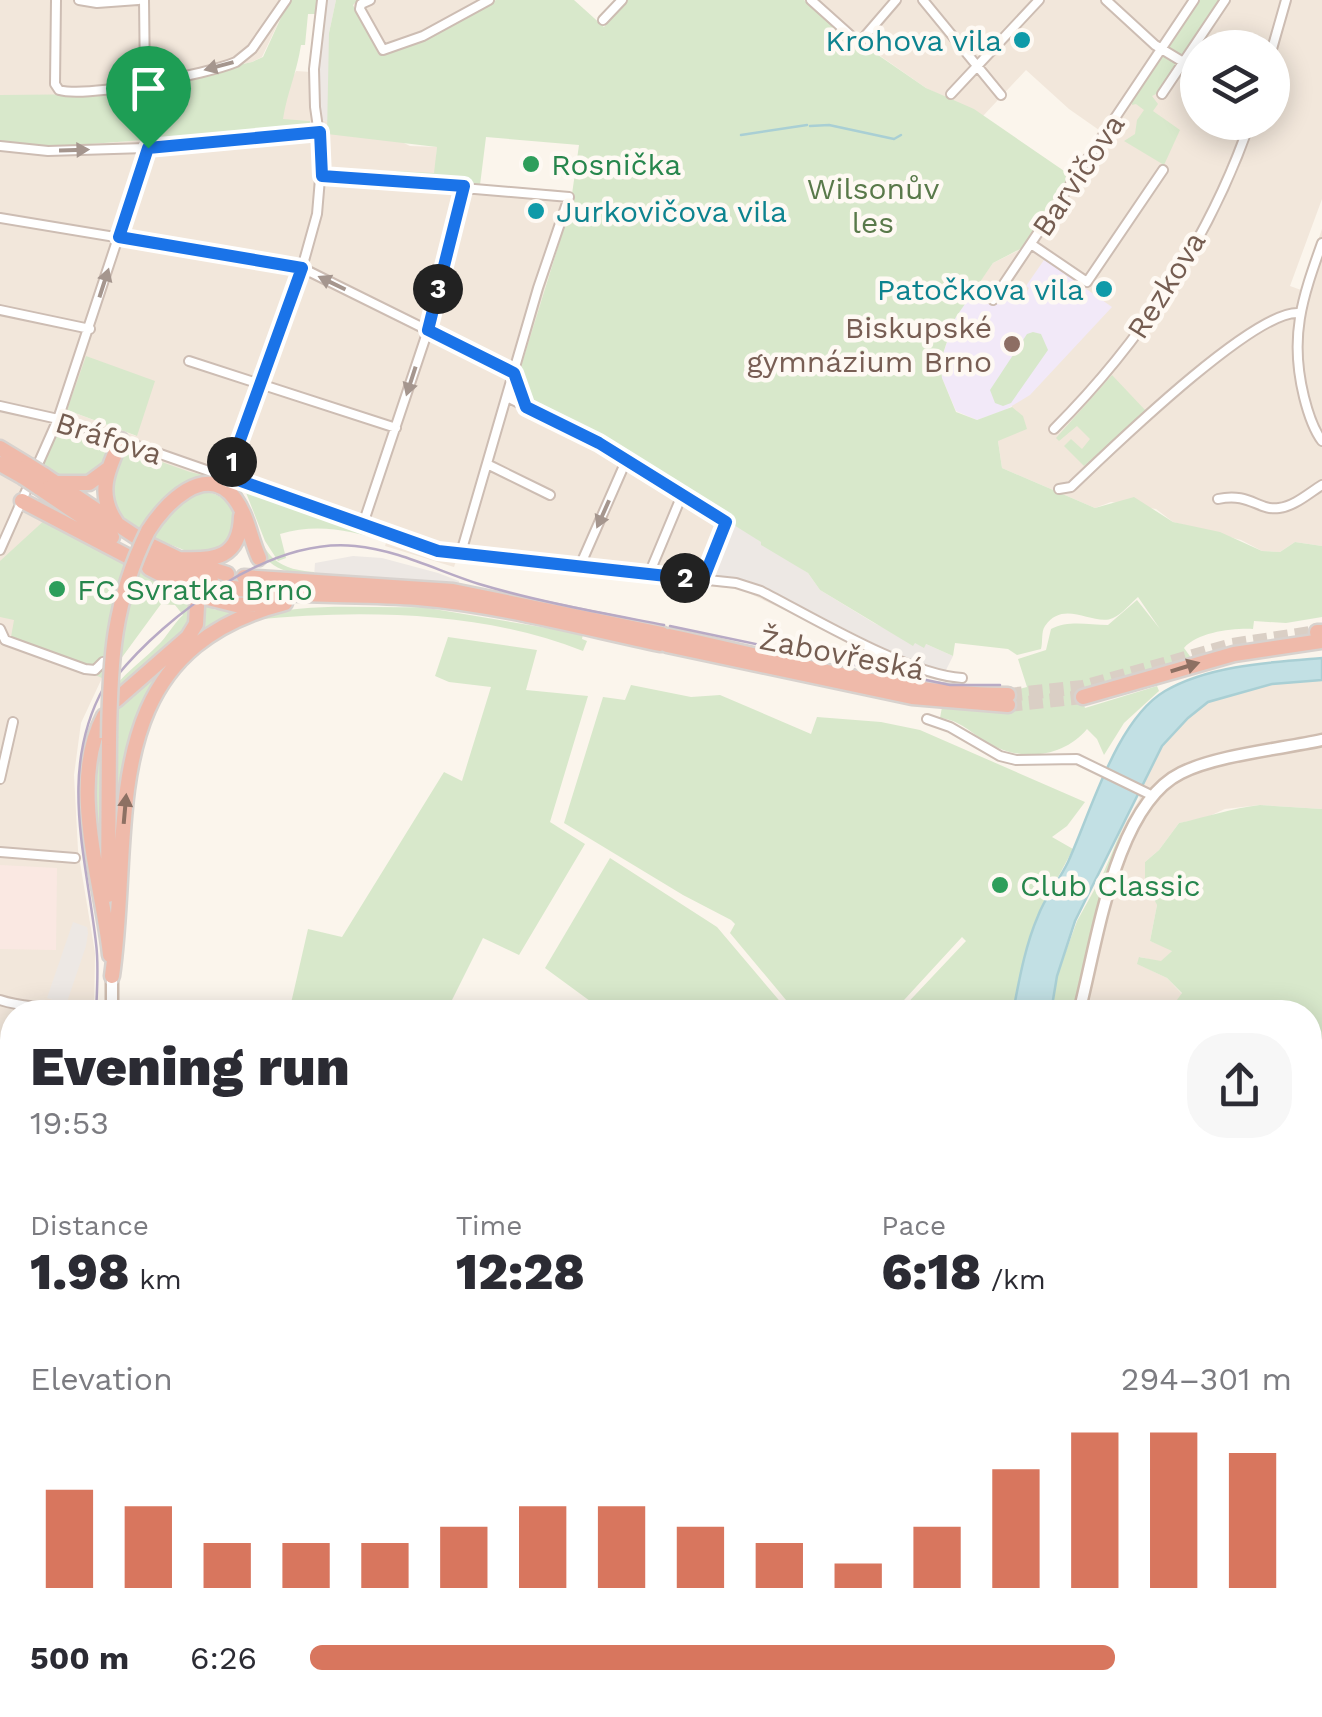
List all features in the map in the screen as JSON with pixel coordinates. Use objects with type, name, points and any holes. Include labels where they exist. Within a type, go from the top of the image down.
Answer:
[{"type":"highway","points":[[119,527],[104,499],[108,469],[121,440]]},
{"type":"highway","name":"Žabovřeská","points":[[0,448],[26,471]]},
{"type":"highway","name":"Žabovřeská","points":[[0,464],[46,481],[119,527],[137,548],[179,559],[208,591]]},
{"type":"highway","points":[[46,481],[88,483],[108,469]]},
{"type":"highway","name":"Žabovřeská","points":[[46,481],[88,522],[208,591],[452,602],[904,685],[1008,700]]},
{"type":"highway","points":[[112,976],[108,882],[110,663],[116,620],[137,548],[168,502],[192,487],[222,489],[242,511],[263,562],[275,572],[328,584]]},
{"type":"highway","points":[[22,501],[137,548],[174,582],[243,605],[352,596]]},
{"type":"highway","points":[[179,559],[212,559],[232,548],[240,534],[242,511]]},
{"type":"highway","name":"Žabovřeská","points":[[244,578],[453,591],[664,640]]},
{"type":"highway","points":[[116,700],[188,637],[208,591]]},
{"type":"highway","points":[[112,976],[130,756],[146,711],[172,670],[206,637],[250,613],[285,604]]},
{"type":"highway","points":[[1082,697],[1234,654],[1320,635]]},
{"type":"highway","points":[[104,716],[92,746],[90,807],[112,976]]},
{"type":"street","points":[[56,0],[55,84],[59,90],[74,93],[112,90],[236,62],[252,49],[286,0]]},
{"type":"street","points":[[79,0],[141,0],[144,82]]},
{"type":"street","points":[[227,476],[302,268],[316,214],[322,176],[314,69],[322,0]]},
{"type":"street","points":[[365,2],[360,9],[383,50],[424,36],[489,0]]},
{"type":"street","points":[[603,20],[622,0]]},
{"type":"street","points":[[811,0],[858,43],[896,0]]},
{"type":"street","points":[[923,0],[1001,96]]},
{"type":"street","points":[[951,94],[1039,0]]},
{"type":"street","points":[[1106,0],[1180,62]]},
{"type":"street","name":"Barvičova","points":[[993,300],[1194,0]]},
{"type":"street","name":"Barvičova","points":[[1204,30],[1225,0]]},
{"type":"street","points":[[1277,30],[1286,0]]},
{"type":"street","name":"Barvičova","points":[[1162,94],[1180,65]]},
{"type":"street","points":[[0,146],[48,151],[148,148],[320,132]]},
{"type":"street","name":"Rezkova","points":[[1054,429],[1108,371],[1168,290],[1220,194],[1242,140]]},
{"type":"street","points":[[0,550],[58,419],[148,148]]},
{"type":"street","points":[[1031,244],[1087,282],[1163,170]]},
{"type":"street","points":[[322,176],[566,196],[460,556]]},
{"type":"street","points":[[364,524],[428,330],[464,186]]},
{"type":"street","points":[[0,218],[302,268],[514,373],[526,407]]},
{"type":"street","points":[[1322,242],[1299,313],[1296,354],[1307,409],[1322,441]]},
{"type":"street","points":[[0,310],[90,328]]},
{"type":"street","points":[[1059,490],[1071,487],[1238,341],[1287,312],[1299,313]]},
{"type":"street","points":[[188,361],[396,428]]},
{"type":"street","points":[[507,397],[626,461],[726,522],[703,580]]},
{"type":"street","name":"Bráfova","points":[[0,406],[58,419],[460,556],[736,583],[761,590],[910,664],[962,678]]},
{"type":"street","points":[[579,568],[626,461]]},
{"type":"street","points":[[487,464],[550,495]]},
{"type":"street","points":[[1218,499],[1237,495],[1276,509],[1322,485]]},
{"type":"street","points":[[649,574],[682,495]]},
{"type":"street","points":[[0,514],[15,518]]},
{"type":"street","points":[[0,629],[6,640],[86,668],[95,670],[103,662]]},
{"type":"street","points":[[926,719],[1000,756],[1016,760],[1078,758],[1147,793]]},
{"type":"street","points":[[0,780],[12,722]]},
{"type":"street","points":[[1082,1000],[1122,848],[1147,793],[1195,767],[1322,740]]},
{"type":"street","points":[[0,852],[76,858]]},
{"type":"street","points":[[112,976],[112,1000]]},
{"type":"shaded area","points":[[0,0],[289,0],[262,57],[252,62],[106,94],[76,96],[0,95]]},
{"type":"shaded area","points":[[319,0],[322,120],[410,146],[437,147],[435,182],[573,194],[519,376],[600,441],[730,521],[714,575],[765,588],[837,625],[835,634],[740,589],[544,571],[544,567],[457,558],[454,567],[385,546],[388,537],[243,485],[236,491],[194,481],[166,497],[148,522],[125,452],[128,450],[106,442],[110,450],[61,478],[0,440],[0,141],[48,147],[310,128],[310,121],[282,120],[289,84],[296,71],[311,72]],"holes":[[[100,363],[136,436],[67,410]]]},
{"type":"shaded area","points":[[325,0],[336,0],[329,33],[329,122],[322,120],[319,105]]},
{"type":"shaded area","points":[[358,0],[496,0],[425,39],[379,56],[353,4]]},
{"type":"shaded area","points":[[804,0],[1322,0],[1322,199],[1290,286],[1301,290],[1322,229],[1322,546],[1295,542],[1280,552],[1262,551],[1241,540],[1173,522],[1156,509],[1111,502],[1095,508],[1002,468],[998,441],[1012,407],[975,288],[993,263],[1025,247],[1099,130],[1026,70],[983,116],[926,88],[866,46],[860,51]]},
{"type":"shaded area","name":"Biskupské gymnázium Brno","points":[[1044,260],[1076,278],[1112,307],[1030,395],[977,420],[956,411],[940,364],[954,320],[975,288],[996,301],[1008,283],[1026,293],[1026,286]]},
{"type":"shaded area","points":[[0,471],[30,490],[23,507],[187,598],[176,605],[161,604],[153,613],[120,660],[102,678],[81,723],[74,775],[78,850],[95,953],[94,1000],[0,1000]]},
{"type":"shaded area","points":[[730,521],[808,573],[820,590],[874,623],[953,656],[942,678],[765,588],[714,575],[711,571]]},
{"type":"shaded area","points":[[353,556],[382,558],[438,573],[459,581],[458,588],[314,577],[315,563]]},
{"type":"shaded area","points":[[1322,680],[1322,809],[1260,805],[1225,809],[1179,823],[1145,862],[1157,905],[1150,941],[1173,950],[1161,962],[1140,957],[1138,964],[1167,978],[1182,994],[1177,1000],[1076,1000],[1122,829],[1162,746],[1208,702],[1272,684]]},
{"type":"shaded area","points":[[0,865],[57,868],[56,950],[0,949]]},
{"type":"shaded area","points":[[73,922],[87,927],[86,946],[68,1000],[47,998]]},
{"type":"green space","points":[[289,0],[319,0],[316,14],[308,14],[305,45],[301,45],[283,119],[310,121],[310,128],[48,147],[0,141],[0,95],[106,94],[252,62],[263,57]]},
{"type":"green space","name":"Wilsonův les","points":[[336,0],[358,0],[353,5],[379,55],[425,39],[496,0],[574,0],[604,27],[626,0],[804,0],[859,50],[865,46],[926,88],[974,109],[1070,175],[1024,247],[993,263],[954,320],[940,363],[956,412],[977,420],[1012,407],[1023,416],[1027,429],[998,441],[1002,468],[1095,508],[1134,497],[1173,522],[1220,532],[1262,551],[1280,552],[1295,542],[1322,546],[1322,617],[1286,623],[1254,621],[1253,629],[1207,635],[1184,648],[1192,659],[1083,702],[1085,708],[1157,686],[1159,691],[1124,723],[1104,755],[1087,729],[1066,746],[1027,755],[1000,749],[959,724],[940,718],[942,707],[1018,710],[1019,689],[1027,687],[1018,659],[1046,650],[1051,629],[1058,626],[1108,625],[1137,600],[1160,629],[1138,597],[1105,620],[1061,614],[1044,628],[1041,649],[1017,655],[1008,649],[955,643],[953,656],[926,644],[924,648],[915,643],[913,646],[820,590],[808,573],[761,542],[600,441],[540,411],[528,400],[518,376],[570,208],[579,145],[486,137],[480,185],[396,178],[396,171],[434,173],[437,147],[327,134],[329,33]]},
{"type":"green space","points":[[1200,0],[1220,0],[1200,30],[1180,30]]},
{"type":"green space","points":[[1180,30],[1180,57],[1168,51]]},
{"type":"green space","points":[[1163,56],[1175,63],[1158,93],[1152,96],[1158,104],[1153,111],[1180,130],[1164,165],[1124,141],[1135,134],[1137,120],[1144,110],[1132,105]]},
{"type":"green space","points":[[1027,334],[1041,334],[1048,350],[1011,403],[995,403],[990,390]]},
{"type":"green space","points":[[86,356],[155,381],[137,436],[67,410]]},
{"type":"green space","points":[[1112,375],[1146,411],[1084,466],[1064,446],[1071,439],[1082,449],[1090,439],[1077,426],[1059,441],[1056,438]]},
{"type":"green space","points":[[60,427],[107,445],[110,456],[93,477],[64,479],[41,464]]},
{"type":"green space","points":[[131,451],[190,472],[237,483],[269,554],[294,569],[314,572],[314,577],[271,563],[259,546],[245,502],[194,481],[166,497],[141,532],[116,517],[108,484],[120,456]]},
{"type":"green space","points":[[243,485],[388,537],[386,542],[333,529],[280,534],[286,558],[278,561],[265,541]]},
{"type":"green space","points":[[207,492],[225,499],[237,514],[236,531],[223,550],[194,554],[151,537],[180,500]]},
{"type":"green space","name":"FC Svratka Brno","points":[[48,517],[182,593],[193,604],[194,623],[98,721],[114,688],[183,615],[175,605],[161,604],[102,678],[95,675],[92,667],[11,637],[14,620],[0,617],[0,561]]},
{"type":"green space","points":[[201,601],[217,610],[219,607],[244,611],[221,622],[143,708],[128,751],[118,860],[102,868],[97,860],[94,763],[112,711],[201,629]]},
{"type":"green space","points":[[422,607],[583,634],[582,639],[587,641],[583,651],[502,627],[416,616],[328,615],[243,621],[309,608]]},
{"type":"green space","points":[[448,637],[537,650],[526,690],[588,696],[550,822],[585,844],[519,955],[483,938],[452,1000],[292,1000],[308,929],[342,937],[444,772],[462,781],[491,687],[449,682],[435,676]]},
{"type":"green space","points":[[631,685],[691,697],[720,695],[811,734],[817,717],[881,722],[920,730],[1085,802],[1067,826],[1052,837],[1073,849],[1038,915],[1016,1000],[910,1000],[966,941],[962,937],[904,1000],[786,1000],[730,933],[735,924],[731,920],[564,823],[603,697],[625,700]]},
{"type":"green space","points":[[1260,805],[1322,809],[1322,1000],[1177,1000],[1182,993],[1167,978],[1137,964],[1139,957],[1161,961],[1172,951],[1150,941],[1157,905],[1145,881],[1145,862],[1179,823]]},
{"type":"green space","points":[[1122,829],[1076,1000],[1053,1000],[1057,976],[1077,921]]},
{"type":"green space","points":[[610,858],[717,927],[779,1000],[589,1000],[545,968]]},
{"type":"water","points":[[1322,658],[1322,680],[1272,684],[1208,702],[1188,718],[1162,746],[1075,921],[1053,1000],[1016,1000],[1033,927],[1068,862],[1107,769],[1132,723],[1165,691],[1182,682],[1242,666]]},
{"type":"waterway","points":[[741,135],[807,125]]},
{"type":"waterway","points":[[810,126],[829,125],[894,139],[901,135]]},
{"type":"tunnel","points":[[1008,695],[1083,687],[1232,645],[1317,632]]},
{"type":"tunnel","points":[[1008,705],[1083,697]]},
{"type":"tram line","points":[[116,677],[163,629],[223,584],[289,554],[323,546],[387,552],[479,584],[664,625]]},
{"type":"tram line","points":[[670,626],[950,685],[1000,685]]},
{"type":"tram line","points":[[97,1000],[97,952],[82,845],[79,781],[90,718],[104,687]]},
{"type":"place","name":"Krohova vila","points":[[1022,40]]},
{"type":"place","name":"Rosnička","points":[[531,164]]},
{"type":"place","name":"Jurkovičova vila","points":[[536,211]]},
{"type":"place","name":"Patočkova vila","points":[[1104,289]]},
{"type":"place","name":"Biskupské gymnázium Brno","points":[[1012,344]]},
{"type":"place","name":"FC Svratka Brno","points":[[57,589]]},
{"type":"place","name":"Club Classic","points":[[1000,885]]},
{"type":"route","points":[[320,132],[322,176],[464,186],[428,330],[514,373],[526,407],[599,443],[726,522],[703,580],[438,551],[227,476],[302,268],[119,237],[148,148],[320,132]]}]
